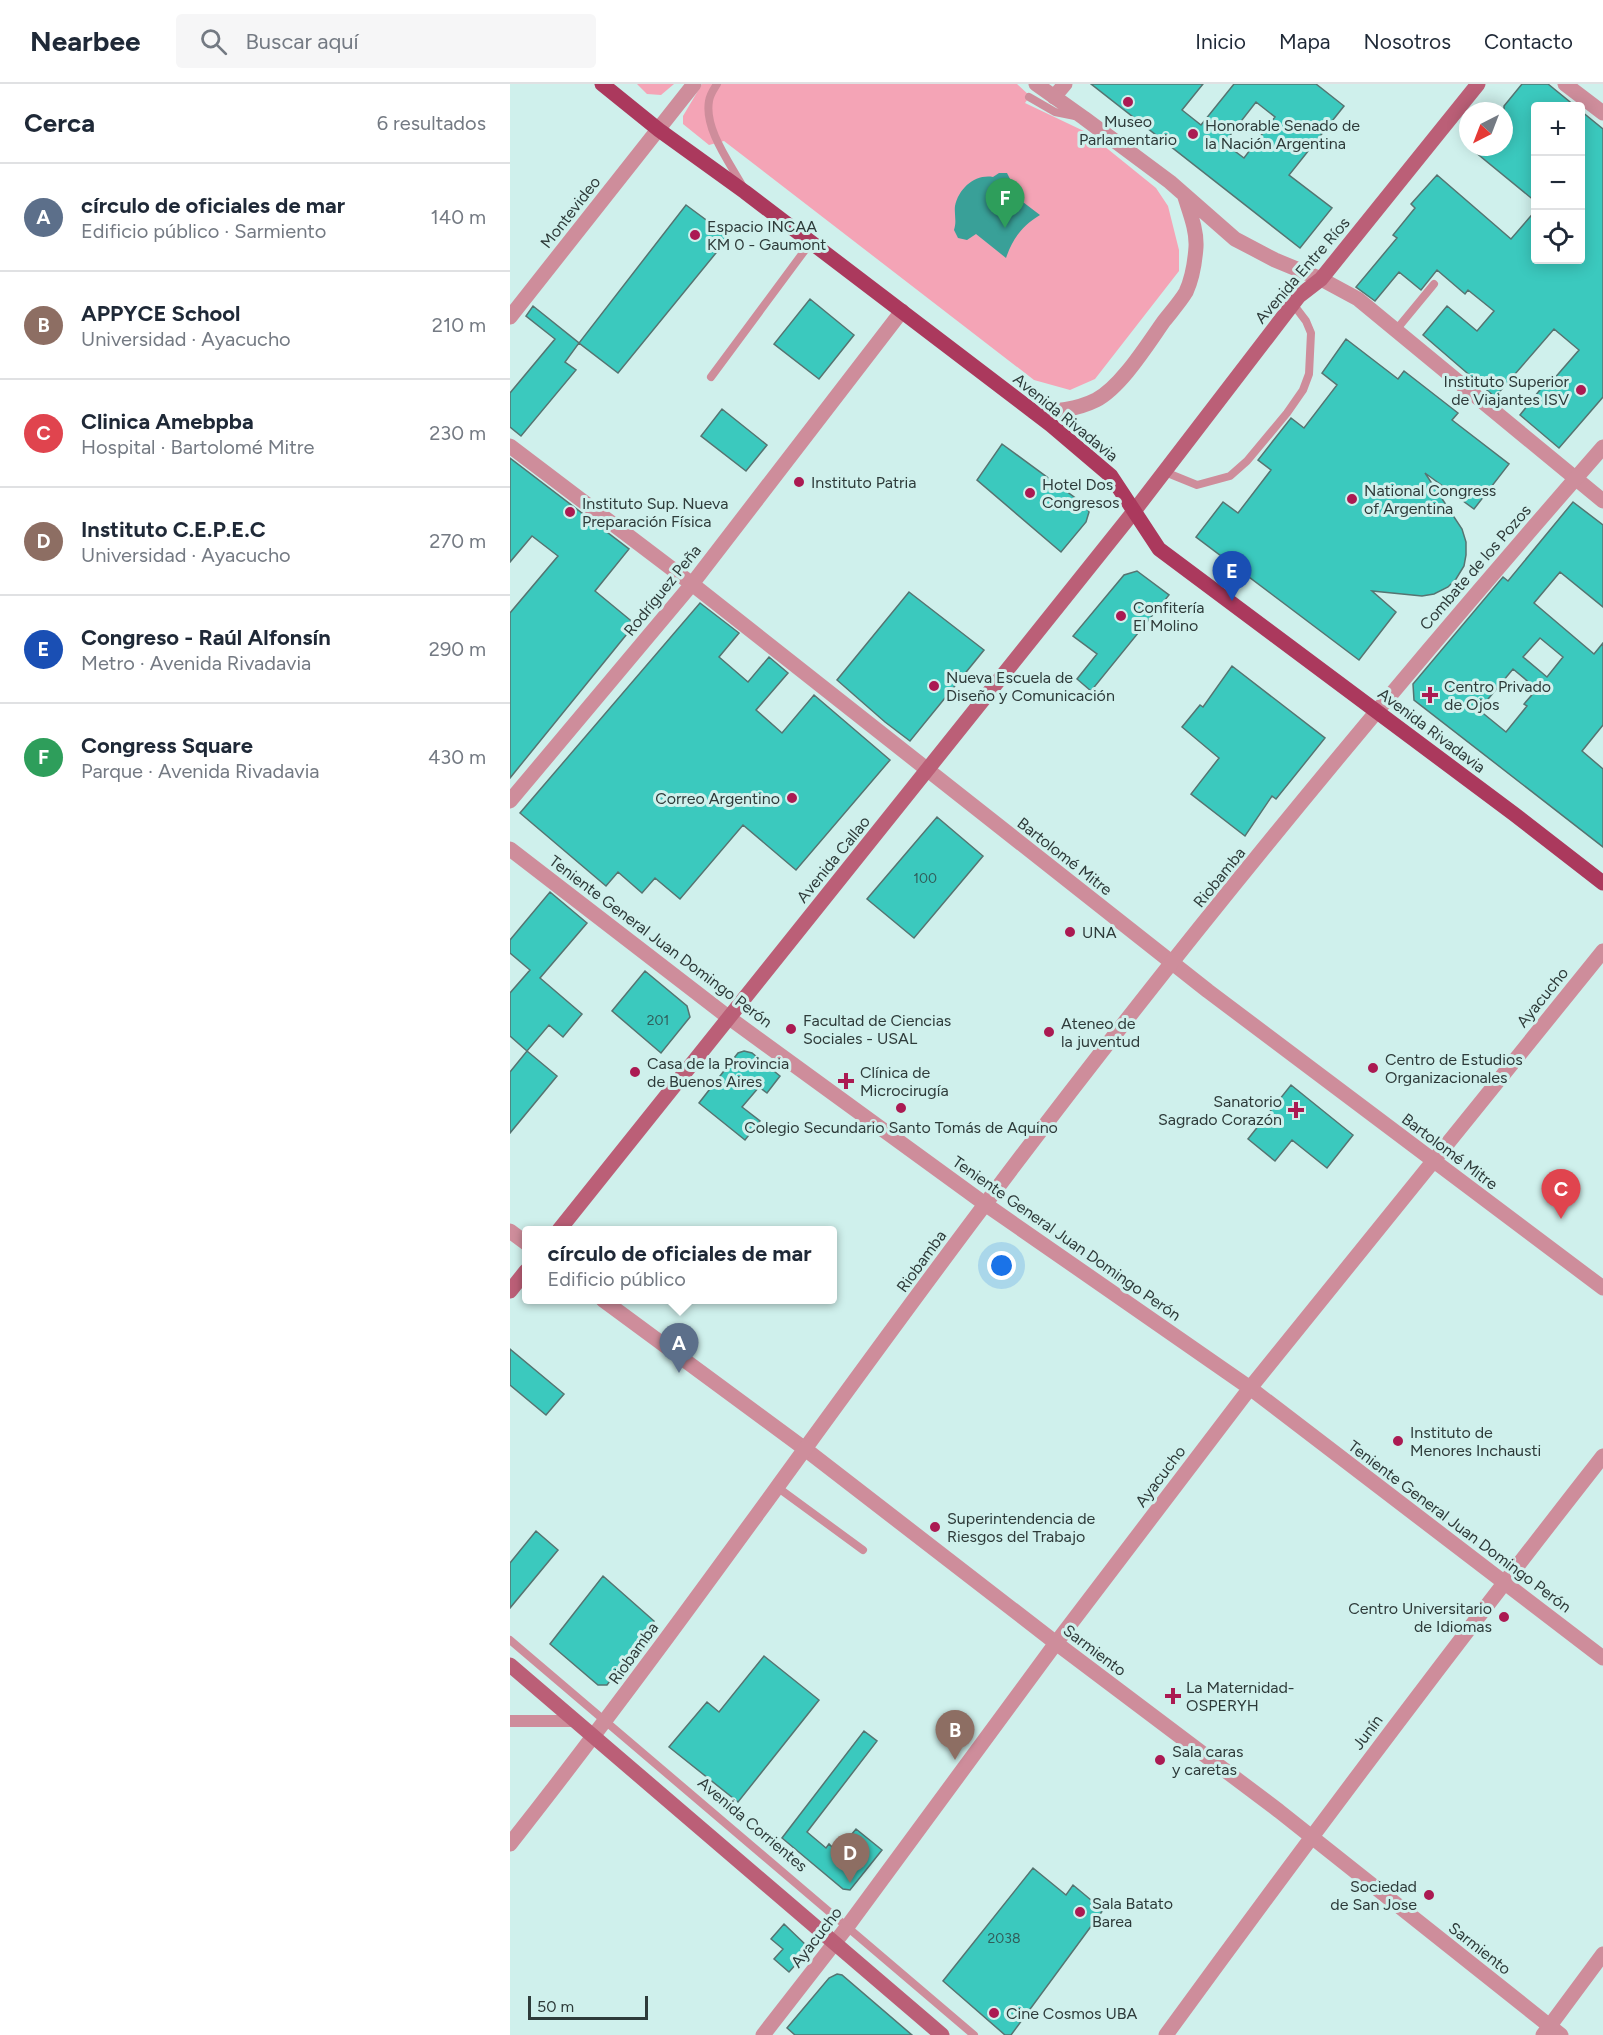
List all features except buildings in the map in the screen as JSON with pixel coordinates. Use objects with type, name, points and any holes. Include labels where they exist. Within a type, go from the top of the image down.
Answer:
[{"type":"main road","name":"Avenida Rivadavia","points":[[603,84],[659,130],[745,192],[1034,412],[1111,476],[1159,549],[1603,883]]},
{"type":"main road","name":"Avenida Entre Ríos","points":[[1135,510],[1299,296],[1321,279],[1478,84]]},
{"type":"main road","name":"Avenida Callao","points":[[562,1226],[1135,510]]},
{"type":"main road","points":[[510,1291],[522,1276]]},
{"type":"main road","points":[[510,1665],[942,2035]]},
{"type":"street","points":[[1054,97],[1065,84]]},
{"type":"street","points":[[1565,84],[1603,113]]},
{"type":"street","name":"Montevideo","points":[[510,317],[659,130],[687,88]]},
{"type":"street","points":[[1032,91],[1054,97],[1084,118],[1184,193],[1235,239],[1358,299],[1603,501]]},
{"type":"street","points":[[1034,412],[1080,407],[1113,388],[1144,350],[1185,292],[1192,272],[1196,246],[1193,221],[1184,193]]},
{"type":"street","name":"Rodríguez Peña","points":[[510,801],[692,584],[902,311]]},
{"type":"street","name":"Bartolomé Mitre","points":[[510,446],[692,584],[1172,963],[1603,1288]]},
{"type":"street","name":"Combate de los Pozos","points":[[1376,712],[1603,447]]},
{"type":"street","name":"Riobamba","points":[[510,1844],[606,1721],[985,1204],[1172,963],[1376,712]]},
{"type":"street","name":"Teniente General Juan Domingo Perón","points":[[510,849],[728,1017],[985,1204],[1250,1388],[1603,1658]]},
{"type":"street","name":"Ayacucho","points":[[763,2035],[847,1927],[1056,1643],[1250,1388],[1603,951]]},
{"type":"street","name":"Sarmiento","points":[[610,1304],[805,1449],[1311,1836],[1551,2032]]},
{"type":"street","name":"Junín","points":[[1166,2035],[1311,1836],[1503,1583],[1603,1456]]},
{"type":"street","points":[[510,1721],[573,1721]]},
{"type":"street","points":[[1551,2032],[1603,1954]]},
{"type":"lane","points":[[717,84],[709,101],[710,119],[721,150],[745,192]]},
{"type":"lane","points":[[1032,91],[1055,112],[1084,118]]},
{"type":"lane","points":[[711,377],[811,242]]},
{"type":"lane","points":[[1396,330],[1434,284]]},
{"type":"lane","points":[[1165,472],[1197,485],[1230,476],[1247,461],[1287,413],[1303,390],[1309,374],[1311,333],[1306,321],[1293,304]]},
{"type":"lane","points":[[777,1487],[863,1550]]},
{"type":"lane","name":"Avenida Corrientes","points":[[510,1640],[974,2035]]},
{"type":"shaded area","points":[[637,84],[674,84],[661,95],[647,94]]},
{"type":"shaded area","points":[[702,84],[1017,84],[1030,96],[1025,103],[1088,133],[1156,188],[1168,206],[1179,250],[1179,271],[1095,379],[1070,390],[1034,380],[724,141],[709,145],[683,124],[683,116]]},
{"type":"water","points":[[999,173],[1007,173],[1011,181],[1011,193],[1040,215],[1019,233],[1006,258],[976,234],[967,240],[958,238],[954,230],[955,206],[960,193],[974,180],[993,177]]},
{"type":"place","name":"Museo Parlamentario","points":[[1128,102]]},
{"type":"place","name":"Honorable Senado de la Nación Argentina","points":[[1193,134]]},
{"type":"place","name":"Congress Square","points":[[1005,228]]},
{"type":"place","name":"Espacio INCAA KM 0 - Gaumont","points":[[695,235]]},
{"type":"place","name":"Instituto Superior de Viajantes ISV","points":[[1581,390]]},
{"type":"place","name":"Instituto Patria","points":[[799,482]]},
{"type":"place","name":"Hotel Dos Congresos","points":[[1030,493]]},
{"type":"place","name":"National Congress of Argentina","points":[[1352,499]]},
{"type":"place","name":"Instituto Sup. Nueva Preparación Física","points":[[570,512]]},
{"type":"place","name":"Congreso - Raúl Alfonsín","points":[[1232,601]]},
{"type":"place","name":"Confitería El Molino","points":[[1121,616]]},
{"type":"place","name":"Nueva Escuela de Diseño y Comunicación","points":[[934,686]]},
{"type":"place","name":"Centro Privado de Ojos","points":[[1430,695]]},
{"type":"place","name":"Correo Argentino","points":[[792,798]]},
{"type":"place","name":"UNA","points":[[1070,932]]},
{"type":"place","name":"Facultad de Ciencias Sociales - USAL","points":[[791,1029]]},
{"type":"place","name":"Ateneo de la juventud","points":[[1049,1032]]},
{"type":"place","name":"Centro de Estudios Organizacionales","points":[[1373,1068]]},
{"type":"place","name":"Casa de la Provincia de Buenos Aires","points":[[635,1072]]},
{"type":"place","name":"Clínica de Microcirugía","points":[[846,1081]]},
{"type":"place","name":"Colegio Secundario Santo Tomás de Aquino","points":[[901,1108]]},
{"type":"place","name":"Sanatorio Sagrado Corazón","points":[[1296,1110]]},
{"type":"place","name":"Clinica Amebpba","points":[[1561,1219]]},
{"type":"place","name":"círculo de oficiales de mar","points":[[679,1373]]},
{"type":"place","name":"Instituto de Menores Inchausti","points":[[1398,1441]]},
{"type":"place","name":"Superintendencia de Riesgos del Trabajo","points":[[935,1527]]},
{"type":"place","name":"Centro Universitario de Idiomas","points":[[1504,1617]]},
{"type":"place","name":"La Maternidad- OSPERYH","points":[[1173,1696]]},
{"type":"place","name":"APPYCE School","points":[[955,1760]]},
{"type":"place","name":"Sala caras y caretas","points":[[1160,1760]]},
{"type":"place","name":"Instituto C.E.P.E.C","points":[[850,1883]]},
{"type":"place","name":"Sociedad de San Jose","points":[[1429,1895]]},
{"type":"place","name":"Sala Batato Barea","points":[[1080,1912]]},
{"type":"place","name":"Cine Cosmos UBA","points":[[994,2013]]}]
